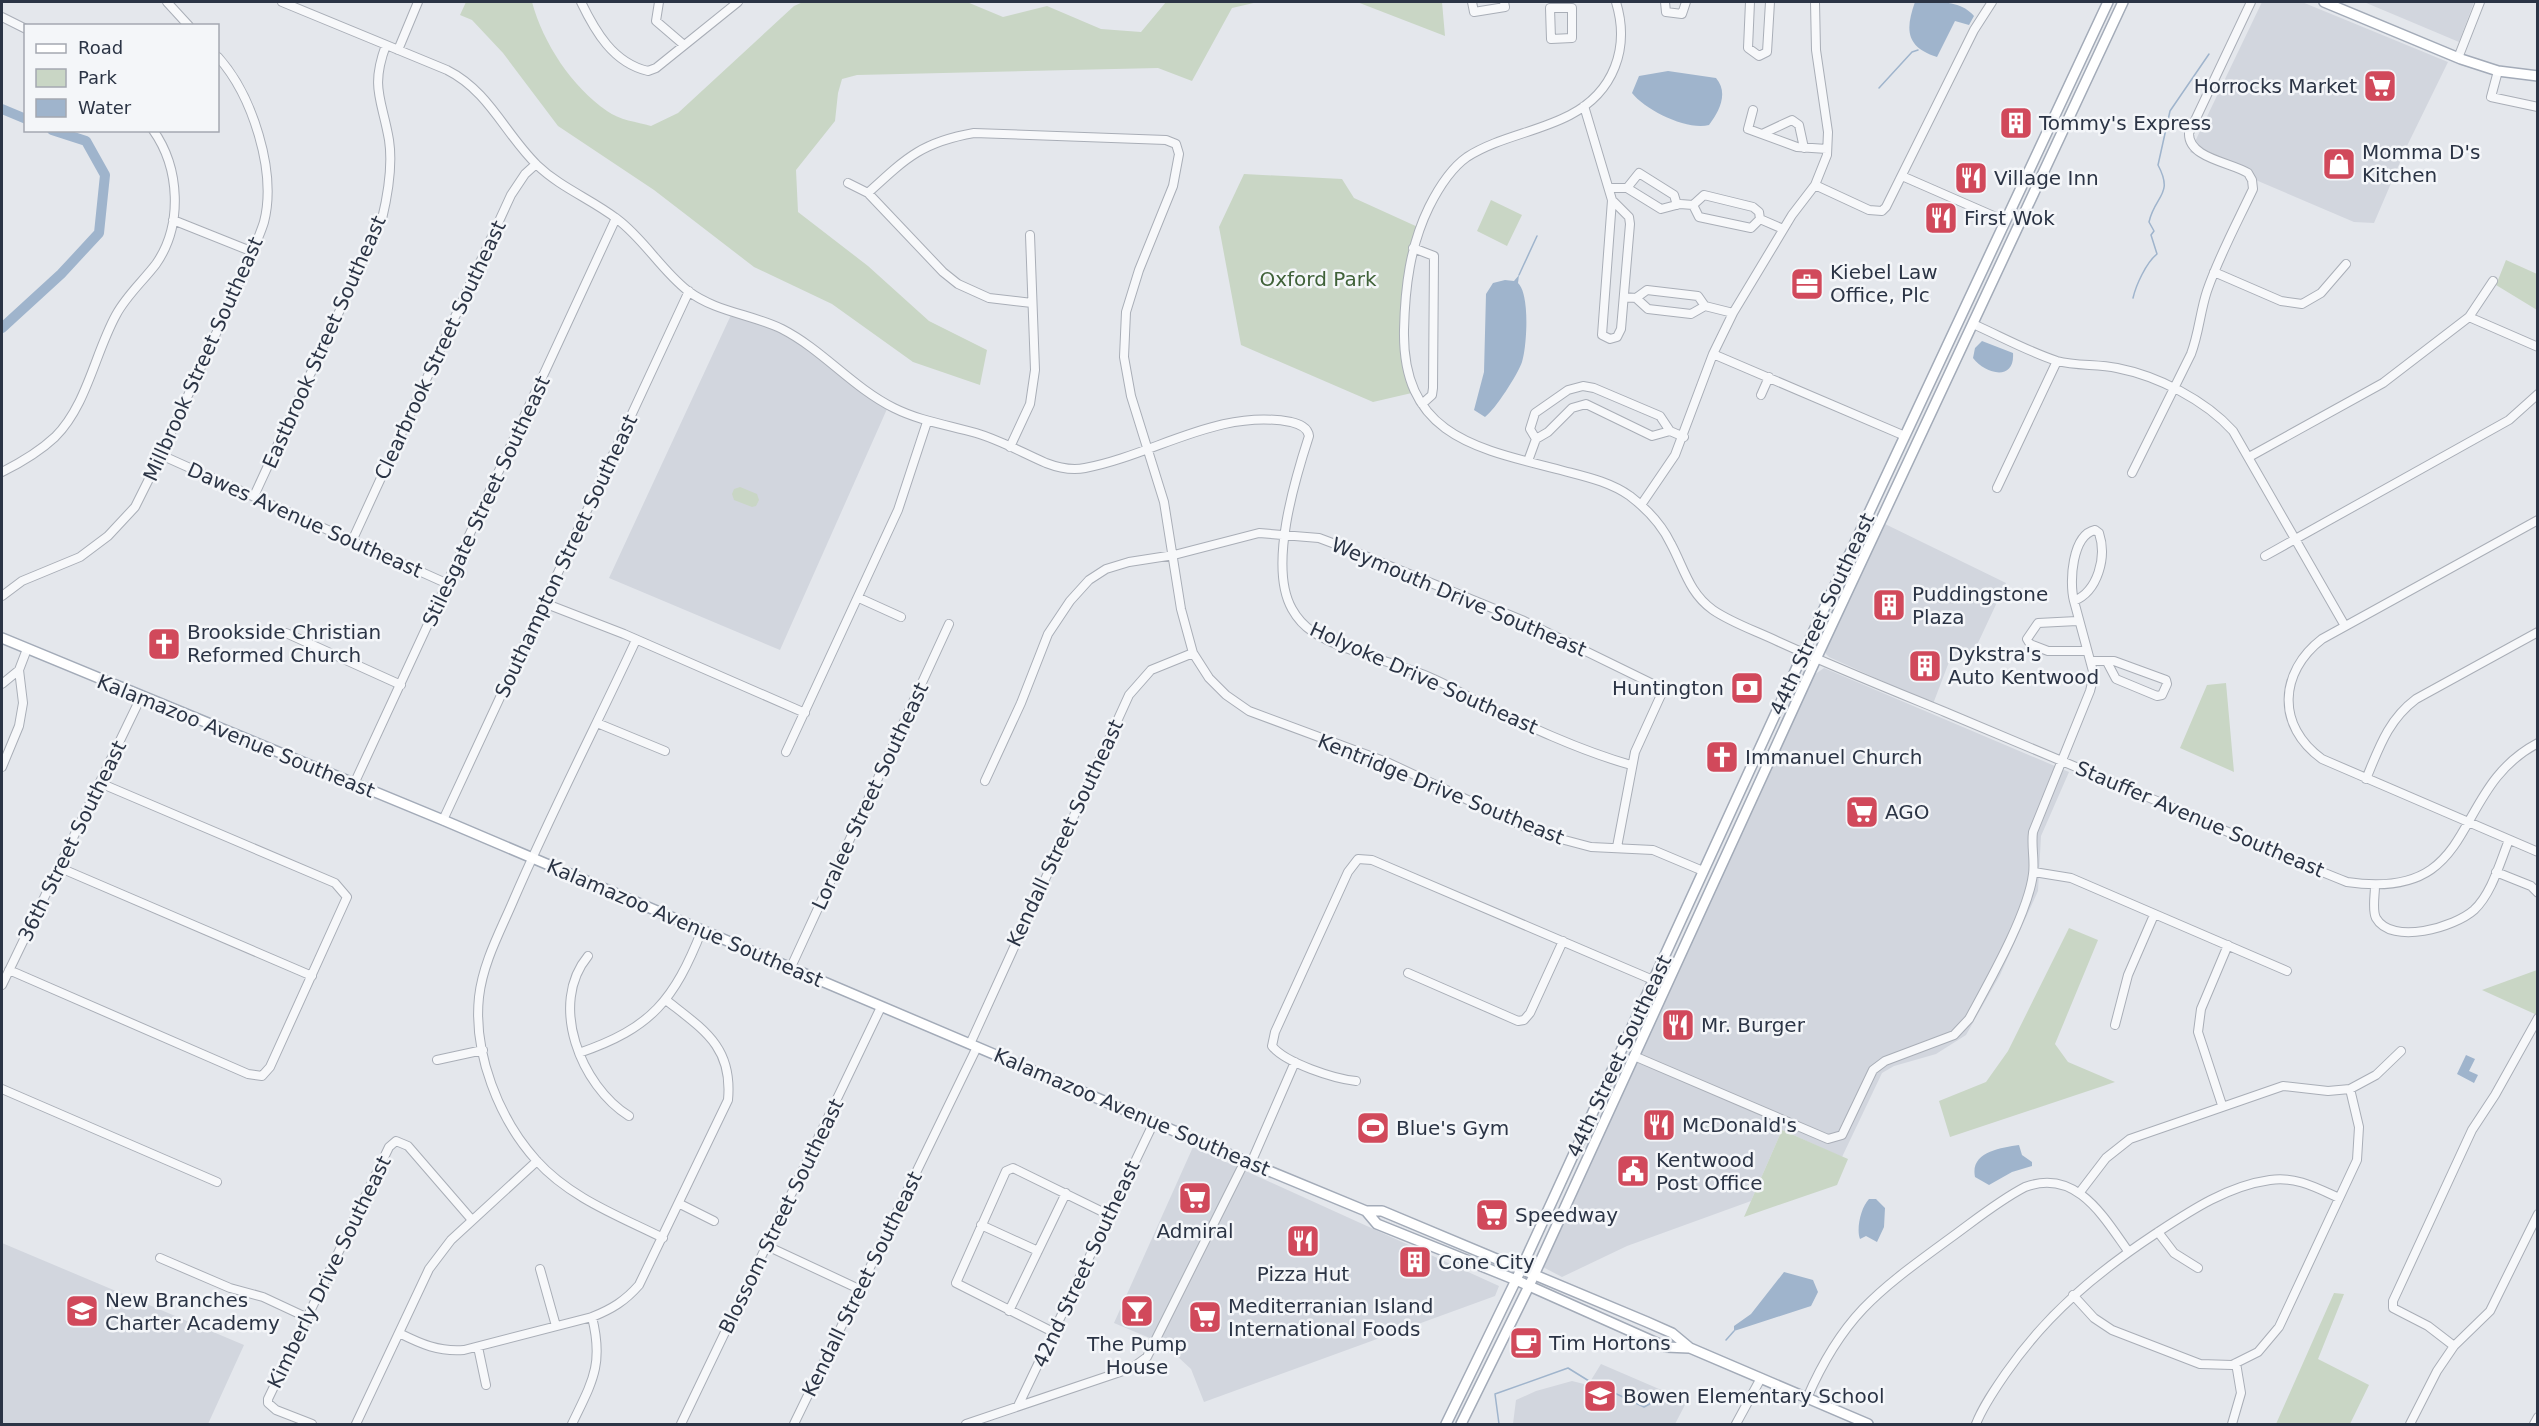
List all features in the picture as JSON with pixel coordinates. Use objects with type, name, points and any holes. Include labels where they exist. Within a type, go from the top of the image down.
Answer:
[{"type":"main road","name":"44th Street Southeast","points":[[1446,1425],[1516,1280],[1803,653],[2108,2]]},
{"type":"main road","name":"44th Street Southeast","points":[[1461,1425],[1529,1286],[1816,659],[2123,2]]},
{"type":"main road","points":[[2324,2],[2458,58],[2498,71],[2536,75]]},
{"type":"main road","points":[[2086,49],[2086,65],[2091,71]]},
{"type":"main road","points":[[2077,68],[2080,72],[2083,90]]},
{"type":"main road","points":[[2005,221],[2001,241],[2009,248]]},
{"type":"main road","points":[[1968,299],[1967,316],[1972,324]]},
{"type":"main road","points":[[1895,489],[1910,448],[1905,436]]},
{"type":"main road","points":[[1876,496],[1876,508],[1883,515]]},
{"type":"main road","points":[[1862,527],[1867,530],[1871,542]]},
{"type":"main road","name":"Kalamazoo Avenue Southeast","points":[[2,638],[443,820],[1248,1162],[1366,1211],[1382,1211],[1659,1327],[1672,1333],[1690,1348],[1868,1425]]},
{"type":"main road","points":[[1748,806],[1743,791],[1756,765],[1755,757]]},
{"type":"main road","points":[[1703,871],[1708,881],[1708,894]]},
{"type":"main road","points":[[1631,1030],[1629,1048],[1634,1056]]},
{"type":"main road","points":[[1612,1071],[1617,1082],[1617,1093]]},
{"type":"main road","name":"Kalamazoo Avenue Southeast","points":[[1366,1211],[1377,1224],[1388,1229],[1516,1280],[1666,1347],[1690,1348]]},
{"type":"main road","points":[[1388,1229],[1392,1222],[1409,1222]]},
{"type":"main road","points":[[1636,1333],[1653,1336],[1659,1327]]},
{"type":"main road","points":[[1461,1394],[1461,1405],[1466,1413]]},
{"type":"street","points":[[167,2],[187,24]]},
{"type":"street","points":[[282,2],[447,70],[468,82],[484,98],[536,164],[565,188],[616,218],[641,240],[689,291],[718,308],[766,322],[793,335],[878,399],[927,422],[978,434],[1049,465],[1074,470],[1150,450]]},
{"type":"street","points":[[398,50],[418,2]]},
{"type":"street","points":[[581,2],[597,33],[610,49],[621,59],[648,71],[656,68],[738,2]]},
{"type":"street","points":[[659,2],[655,11],[656,21],[684,45]]},
{"type":"street","points":[[1472,2],[1474,12],[1505,7],[1504,2]]},
{"type":"street","name":"Stauffer Avenue Southeast","points":[[1616,2],[1622,43],[1617,66],[1609,82],[1584,106],[1570,115],[1467,157],[1449,174],[1433,199],[1413,248],[1405,299],[1404,339],[1408,370],[1422,404],[1440,425],[1455,437],[1490,452],[1597,479],[1619,489],[1641,505],[1658,523],[1670,540],[1693,592],[1718,614],[1816,659],[2339,878],[2375,886],[2409,880],[2429,871],[2453,850],[2494,777],[2512,760],[2538,743]]},
{"type":"street","points":[[1665,2],[1666,12],[1682,14],[1686,2]]},
{"type":"street","points":[[1750,2],[1748,48],[1759,56],[1765,54],[1769,45],[1770,2]]},
{"type":"street","points":[[1641,505],[1659,482],[1684,437],[1713,354],[1733,313],[1783,229],[1815,185],[1827,149],[1828,132],[1816,50],[1815,2]]},
{"type":"street","points":[[1815,185],[1876,212],[1886,207],[1974,30],[1992,2]]},
{"type":"street","points":[[2132,473],[2199,334],[2203,308],[2214,272],[2253,189],[2252,180],[2242,170],[2191,146],[2189,133],[2251,2]]},
{"type":"street","points":[[2458,58],[2480,2]]},
{"type":"street","points":[[1561,5],[1572,8],[1572,38],[1551,39],[1550,8],[1561,5]]},
{"type":"street","points":[[2,17],[24,29]]},
{"type":"street","name":"Eastbrook Street Southeast","points":[[254,496],[382,219],[389,183],[389,142],[377,89],[377,69],[386,45]]},
{"type":"street","name":"Millbrook Street Southeast","points":[[2,596],[22,581],[80,557],[108,536],[135,507],[161,455],[252,252],[264,220],[267,177],[261,144],[251,113],[229,70],[219,58]]},
{"type":"street","points":[[2498,71],[2491,97],[2538,107]]},
{"type":"street","points":[[1584,106],[1612,200],[1602,335],[1615,338],[1621,329],[1630,224],[1629,217],[1612,200]]},
{"type":"street","points":[[1753,110],[1747,127],[1804,148],[1827,149]]},
{"type":"street","points":[[1762,134],[1792,120],[1799,125],[1804,148]]},
{"type":"street","points":[[2,472],[27,459],[56,436],[78,402],[116,314],[160,255],[173,220],[175,197],[171,167],[163,145],[154,132]]},
{"type":"street","name":"Kentridge Drive Southeast","points":[[868,193],[908,156],[948,137],[974,133],[1166,140],[1176,144],[1179,154],[1173,186],[1139,270],[1125,312],[1124,367],[1164,502],[1181,609],[1193,653],[1209,678],[1226,695],[1249,711],[1389,763],[1538,833],[1591,847],[1653,850],[1703,871]]},
{"type":"street","name":"Clearbrook Street Southeast","points":[[352,541],[511,195],[525,174],[536,164]]},
{"type":"street","points":[[1627,188],[1639,173],[1674,195],[1677,205]]},
{"type":"street","points":[[1902,176],[2005,221]]},
{"type":"street","points":[[849,183],[868,193],[943,272],[958,284],[989,298],[1032,303]]},
{"type":"street","points":[[1610,188],[1627,188],[1661,209],[1677,205],[1693,205],[1704,195],[1753,207],[1759,212],[1760,219]]},
{"type":"street","points":[[1693,205],[1699,217],[1751,228],[1760,219]]},
{"type":"street","name":"Stilesgate Street Southeast","points":[[354,784],[616,218]]},
{"type":"street","points":[[1760,219],[1783,229]]},
{"type":"street","points":[[173,220],[252,252]]},
{"type":"street","points":[[1010,447],[1030,404],[1034,387],[1030,235]]},
{"type":"street","points":[[1413,248],[1434,256],[1433,388],[1432,395],[1422,404]]},
{"type":"street","points":[[2214,272],[2281,301],[2302,304],[2321,293],[2346,264]]},
{"type":"street","points":[[2249,457],[2383,383],[2469,317],[2493,281]]},
{"type":"street","points":[[1636,298],[1647,290],[1698,296],[1705,306],[1733,313]]},
{"type":"street","name":"Southampton Street Southeast","points":[[443,820],[689,291]]},
{"type":"street","points":[[1624,297],[1636,298],[1648,309],[1691,314],[1705,306]]},
{"type":"street","points":[[2469,317],[2538,347]]},
{"type":"street","points":[[1972,324],[2057,361],[2117,368],[2174,388],[2211,409],[2223,420],[2249,457],[2344,626]]},
{"type":"street","points":[[1713,354],[1905,436]]},
{"type":"street","points":[[1997,488],[2057,361]]},
{"type":"street","points":[[1761,394],[1769,377]]},
{"type":"street","points":[[1536,439],[1530,429],[1535,413],[1577,386],[1594,388],[1660,416],[1670,431],[1684,437]]},
{"type":"street","points":[[2265,556],[2509,420],[2538,394]]},
{"type":"street","points":[[1528,461],[1536,439],[1548,432],[1572,408],[1586,405],[1652,436],[1670,431]]},
{"type":"street","name":"Holyoke Drive Southeast","points":[[1150,450],[1214,426],[1249,419],[1296,423],[1308,431],[1292,488],[1285,534],[1284,575],[1291,608],[1302,623],[1314,633],[1420,673],[1532,726],[1601,756],[1631,765]]},
{"type":"street","points":[[786,752],[898,510],[927,422]]},
{"type":"street","name":"Dawes Avenue Southeast","points":[[161,455],[448,585]]},
{"type":"street","points":[[2536,848],[2509,840],[2322,759],[2305,744],[2294,726],[2289,704],[2293,676],[2306,652],[2322,639],[2538,520]]},
{"type":"street","points":[[1634,1056],[1828,1139],[1842,1136],[1868,1079],[1885,1061],[1954,1035],[1969,1019],[2019,917],[2034,872],[2031,848],[2033,832],[2091,691],[2094,675],[2077,621],[2073,601],[2070,575],[2075,558],[2087,534],[2096,530],[2099,533],[2102,547],[2096,579],[2088,594],[2073,601]]},
{"type":"street","name":"Weymouth Drive Southeast","points":[[985,781],[1021,703],[1048,634],[1070,601],[1089,580],[1106,569],[1174,555],[1259,533],[1319,538],[1483,603],[1571,643],[1661,689],[1660,699],[1631,765]]},
{"type":"street","points":[[859,598],[900,617]]},
{"type":"street","points":[[544,603],[805,713]]},
{"type":"street","points":[[2077,621],[2038,623],[2028,639],[2030,644],[2048,651],[2086,651]]},
{"type":"street","name":"Loralee Street Southeast","points":[[791,967],[949,624]]},
{"type":"street","points":[[2366,779],[2389,727],[2402,710],[2416,699],[2538,632]]},
{"type":"street","points":[[286,633],[401,685]]},
{"type":"street","points":[[636,640],[532,858],[482,980],[479,998],[483,1050],[502,1108],[537,1161],[582,1198],[663,1238]]},
{"type":"street","points":[[2,767],[21,715],[23,703],[20,670],[27,649]]},
{"type":"street","name":"Kendall Street Southeast","points":[[794,1425],[973,1045],[1129,695],[1151,670],[1193,653]]},
{"type":"street","points":[[2091,661],[2114,661],[2156,675],[2166,680],[2166,689],[2162,695],[2157,696],[2116,679],[2107,662]]},
{"type":"street","points":[[2,684],[20,670]]},
{"type":"street","name":"36th Street Southeast","points":[[2,985],[141,697]]},
{"type":"street","points":[[597,723],[665,750]]},
{"type":"street","points":[[1617,847],[1618,832],[1627,802],[1631,765]]},
{"type":"street","points":[[9,970],[248,1074],[262,1076],[270,1067],[347,897],[335,883],[100,783]]},
{"type":"street","points":[[2375,886],[2375,916],[2386,926],[2412,934],[2470,913],[2484,897],[2509,840]]},
{"type":"street","points":[[1356,1081],[1337,1078],[1295,1062],[1272,1046],[1275,1032],[1348,872],[1358,859],[1372,860],[1653,980]]},
{"type":"street","points":[[58,867],[312,976]]},
{"type":"street","points":[[2034,872],[2071,878],[2288,971]]},
{"type":"street","points":[[2496,872],[2531,886],[2538,893]]},
{"type":"street","points":[[2115,1025],[2128,975],[2154,915]]},
{"type":"street","points":[[579,1053],[625,1035],[647,1020],[666,1000],[686,968],[702,930]]},
{"type":"street","points":[[1407,974],[1518,1021],[1524,1020],[1530,1013],[1563,941]]},
{"type":"street","points":[[2222,1105],[2198,1032],[2202,1005],[2228,945]]},
{"type":"street","points":[[588,956],[577,972],[572,999],[573,1034],[579,1053],[597,1089],[609,1102],[629,1116]]},
{"type":"street","points":[[399,1334],[428,1347],[449,1351],[478,1347],[592,1317],[610,1310],[627,1298],[647,1272],[723,1113],[729,1081],[719,1047],[705,1031],[666,1000]]},
{"type":"street","name":"Blossom Street Southeast","points":[[681,1425],[881,1007]]},
{"type":"street","points":[[2454,1346],[2428,1326],[2393,1308],[2392,1301],[2472,1130],[2495,1095],[2538,1018]]},
{"type":"street","points":[[437,1060],[483,1050]]},
{"type":"street","points":[[2080,1192],[2106,1158],[2125,1142],[2222,1105],[2283,1086],[2328,1091],[2350,1089],[2376,1075],[2401,1051]]},
{"type":"street","points":[[966,1425],[1132,1368],[1148,1357],[1248,1162],[1295,1062]]},
{"type":"street","points":[[2,1089],[218,1182]]},
{"type":"street","points":[[2073,1295],[2094,1318],[2120,1333],[2203,1365],[2236,1363],[2251,1357],[2272,1338],[2357,1160],[2360,1144],[2359,1127],[2350,1089]]},
{"type":"street","name":"42nd Street Southeast","points":[[1018,1406],[1154,1122]]},
{"type":"street","name":"Kimberly Drive Southeast","points":[[312,1425],[276,1410],[268,1403],[393,1143],[402,1142],[417,1154],[440,1185],[472,1220]]},
{"type":"street","points":[[356,1425],[429,1269],[451,1240],[537,1161]]},
{"type":"street","points":[[1053,1332],[956,1283],[981,1225],[1009,1168],[1109,1215]]},
{"type":"street","points":[[1976,1425],[1995,1391],[2022,1351],[2073,1295],[2128,1251],[2201,1204],[2269,1180],[2294,1180],[2339,1198]]},
{"type":"street","points":[[1807,1398],[1832,1346],[1862,1307],[1884,1286],[2025,1187],[2049,1182],[2063,1184],[2080,1192],[2128,1251]]},
{"type":"street","points":[[1009,1311],[1066,1193]]},
{"type":"street","points":[[680,1204],[714,1221]]},
{"type":"street","points":[[2410,1425],[2437,1371],[2454,1346],[2490,1311],[2538,1214]]},
{"type":"street","points":[[981,1225],[1038,1251]]},
{"type":"street","points":[[2158,1232],[2174,1253],[2198,1268]]},
{"type":"street","points":[[767,1246],[860,1289]]},
{"type":"street","points":[[160,1258],[230,1288],[263,1297],[308,1318]]},
{"type":"street","points":[[540,1269],[556,1326]]},
{"type":"street","points":[[572,1425],[598,1362],[599,1344],[592,1317]]},
{"type":"street","points":[[478,1347],[486,1386]]},
{"type":"street","points":[[2232,1425],[2241,1393],[2236,1363]]},
{"type":"street","points":[[1736,1425],[1761,1378]]},
{"type":"street","points":[[2534,1425],[2538,1417]]},
{"type":"shaded area","points":[[2262,2],[2302,2],[2448,62],[2407,146],[2374,223],[2354,222],[2190,152]]},
{"type":"shaded area","points":[[2364,2],[2474,2],[2459,42]]},
{"type":"shaded area","points":[[731,315],[768,327],[811,350],[887,409],[780,650],[609,578]]},
{"type":"shaded area","points":[[1883,523],[2006,583],[1970,660],[1952,654],[1933,704],[1826,654],[1825,649]]},
{"type":"shaded area","points":[[1824,668],[2069,772],[2041,836],[2038,891],[2000,975],[1966,1035],[1936,1054],[1894,1066],[1882,1073],[1842,1157],[1782,1130],[1751,1201],[1627,1246],[1562,1277],[1541,1266],[1811,677]]},
{"type":"shaded area","points":[[1193,1147],[1499,1286],[1495,1296],[1204,1402],[1191,1369],[1164,1344],[1114,1323]]},
{"type":"shaded area","name":"New Branches Charter Academy","points":[[2,1243],[244,1345],[208,1424],[2,1424]]},
{"type":"shaded area","name":"Bowen Elementary School","points":[[1601,1364],[1687,1401],[1675,1424],[1513,1424],[1516,1400],[1536,1391],[1572,1381],[1588,1385]]},
{"type":"green space","points":[[466,2],[532,2],[551,48],[582,90],[612,114],[651,126],[678,113],[794,6],[803,2],[967,2],[1003,17],[1047,6],[1101,29],[1141,32],[1166,2],[1258,2],[1232,8],[1192,81],[1158,68],[857,75],[842,79],[835,121],[796,170],[798,212],[868,266],[929,321],[987,350],[980,385],[913,362],[832,304],[754,267],[654,190],[558,126],[503,53],[472,20],[460,15]]},
{"type":"green space","points":[[1357,2],[1442,2],[1445,36]]},
{"type":"green space","name":"Oxford Park","points":[[1244,174],[1342,179],[1354,198],[1420,228],[1413,248],[1404,339],[1416,392],[1373,402],[1241,345],[1219,227]]},
{"type":"green space","points":[[1491,200],[1522,215],[1507,246],[1477,231]]},
{"type":"green space","points":[[2506,260],[2537,274],[2537,310],[2496,285]]},
{"type":"green space","points":[[740,487],[757,494],[759,500],[756,506],[752,507],[734,500],[732,494],[734,489]]},
{"type":"green space","points":[[2226,683],[2234,772],[2180,748],[2207,685]]},
{"type":"green space","points":[[2069,928],[2098,940],[2055,1044],[2068,1062],[2115,1082],[1950,1137],[1939,1101],[1986,1082],[2008,1051]]},
{"type":"green space","points":[[2537,970],[2537,1015],[2482,990]]},
{"type":"green space","points":[[1782,1130],[1848,1159],[1837,1185],[1744,1217]]},
{"type":"green space","points":[[2334,1293],[2344,1294],[2318,1359],[2369,1385],[2350,1424],[2276,1424]]},
{"type":"water","points":[[1915,2],[1955,4],[1974,16],[1969,25],[1955,21],[1937,57],[1919,48],[1911,36],[1909,29]]},
{"type":"water","points":[[1668,71],[1716,78],[1722,90],[1722,96],[1719,108],[1709,125],[1690,125],[1667,118],[1638,100],[1632,93],[1639,76]]},
{"type":"water","points":[[1519,275],[1518,283],[1522,289],[1526,309],[1522,362],[1506,391],[1485,417],[1474,410],[1484,372],[1486,294],[1493,283],[1505,280],[1514,281]]},
{"type":"water","points":[[1982,341],[2013,353],[2009,368],[2004,372],[1998,372],[1978,364],[1973,358],[1975,348]]},
{"type":"water","points":[[2466,1055],[2475,1059],[2469,1071],[2478,1075],[2474,1083],[2457,1074]]},
{"type":"water","points":[[2019,1145],[2022,1155],[2032,1162],[2032,1166],[2012,1172],[1989,1185],[1975,1177],[1977,1162],[1982,1157],[1995,1150]]},
{"type":"water","points":[[1869,1199],[1876,1199],[1885,1208],[1884,1227],[1877,1242],[1866,1236],[1860,1239],[1859,1235],[1862,1213]]},
{"type":"water","points":[[1784,1272],[1813,1280],[1818,1292],[1811,1306],[1734,1331],[1734,1326],[1751,1314]]},
{"type":"waterway","points":[[1879,88],[1912,52],[1918,50]]},
{"type":"waterway","points":[[2133,298],[2142,274],[2157,254],[2151,235],[2154,231],[2149,222],[2164,189],[2158,165],[2170,111],[2209,54]]},
{"type":"waterway","points":[[2,109],[24,118]]},
{"type":"waterway","points":[[2,328],[61,274],[99,233],[105,175],[86,141],[58,132]]},
{"type":"waterway","points":[[1519,275],[1537,236]]},
{"type":"waterway","points":[[1726,1340],[1734,1331]]},
{"type":"waterway","points":[[1499,1424],[1495,1394],[1568,1368],[1589,1381]]},
{"type":"waterway","points":[[1604,1388],[1644,1407],[1657,1400],[1667,1400],[1675,1394]]},
{"type":"place","name":"Horrocks Market","points":[[2380,86]]},
{"type":"place","name":"Tommy's Express","points":[[2016,123]]},
{"type":"place","name":"Momma D's Kitchen","points":[[2339,164]]},
{"type":"place","name":"Village Inn","points":[[1971,178]]},
{"type":"place","name":"First Wok","points":[[1941,218]]},
{"type":"place","name":"Kiebel Law Office, Plc","points":[[1807,284]]},
{"type":"place","name":"Puddingstone Plaza","points":[[1889,605]]},
{"type":"place","name":"Brookside Christian Reformed Church","points":[[164,644]]},
{"type":"place","name":"Dykstra's Auto Kentwood","points":[[1925,666]]},
{"type":"place","name":"Huntington","points":[[1747,688]]},
{"type":"place","name":"Immanuel Church","points":[[1722,757]]},
{"type":"place","name":"AGO","points":[[1862,812]]},
{"type":"place","name":"Mr. Burger","points":[[1678,1025]]},
{"type":"place","name":"McDonald's","points":[[1659,1125]]},
{"type":"place","name":"Blue's Gym","points":[[1373,1128]]},
{"type":"place","name":"Kentwood Post Office","points":[[1633,1171]]},
{"type":"place","name":"Admiral","points":[[1195,1198]]},
{"type":"place","name":"Speedway","points":[[1492,1215]]},
{"type":"place","name":"Pizza Hut","points":[[1303,1241]]},
{"type":"place","name":"Cone City","points":[[1415,1262]]},
{"type":"place","name":"New Branches Charter Academy","points":[[82,1311]]},
{"type":"place","name":"The Pump House","points":[[1137,1311]]},
{"type":"place","name":"Mediterranian Island International Foods","points":[[1205,1317]]},
{"type":"place","name":"Tim Hortons","points":[[1526,1343]]},
{"type":"place","name":"Bowen Elementary School","points":[[1600,1396]]}]
